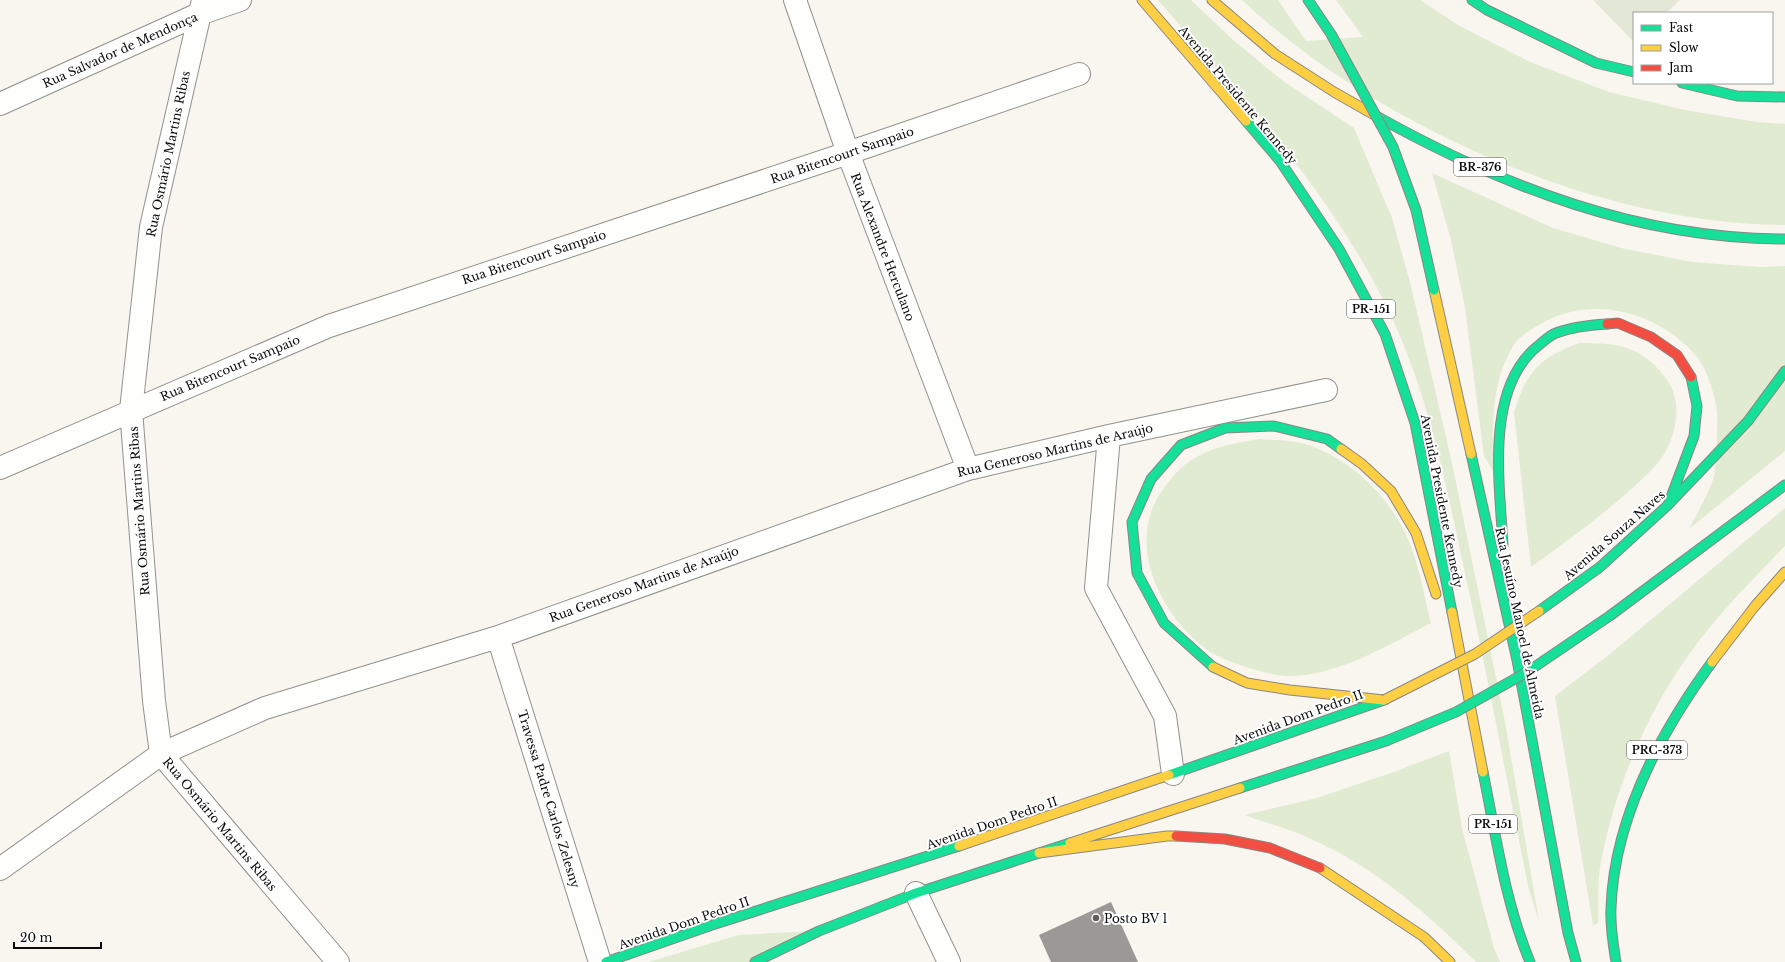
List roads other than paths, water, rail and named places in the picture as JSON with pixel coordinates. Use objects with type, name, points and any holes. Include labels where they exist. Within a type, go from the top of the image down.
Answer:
[{"type":"main road","name":"Avenida Presidente Kennedy","points":[[1142,0],[1280,161],[1339,249],[1385,334],[1415,423],[1465,683]]},
{"type":"main road","name":"BR-376","points":[[1212,0],[1275,54],[1334,92],[1424,142],[1518,184],[1596,212],[1677,231],[1748,239],[1785,239]]},
{"type":"main road","name":"Rua Jesuíno Manoel de Almeida","points":[[1308,0],[1331,34],[1393,147],[1416,210],[1517,660],[1568,933],[1576,962]]},
{"type":"main road","points":[[1472,0],[1487,10],[1596,63],[1633,72]]},
{"type":"main road","points":[[1686,84],[1737,96],[1785,97]]},
{"type":"main road","points":[[1517,660],[1501,534],[1499,473],[1501,413],[1512,379],[1528,354],[1555,333],[1584,326],[1618,323],[1652,337],[1677,354],[1693,380],[1697,406],[1694,436],[1668,505]]},
{"type":"main road","name":"Avenida Souza Naves","points":[[1384,700],[1475,654],[1564,594],[1600,567],[1668,505],[1748,421],[1785,371]]},
{"type":"main road","points":[[1384,700],[1290,690],[1247,683],[1209,665],[1164,623],[1137,572],[1132,522],[1151,479],[1181,445],[1225,428],[1274,426],[1327,439],[1362,464],[1391,491],[1416,533],[1438,600]]},
{"type":"main road","points":[[755,962],[819,931],[916,893],[1386,741],[1456,712],[1514,680],[1580,638],[1785,485]]},
{"type":"main road","name":"PRC-373","points":[[1616,962],[1610,902],[1619,847],[1638,792],[1667,731],[1708,663],[1756,603],[1785,572]]},
{"type":"main road","points":[[1443,615],[1465,683]]},
{"type":"main road","name":"PR-151","points":[[1465,683],[1504,879],[1520,938],[1530,962]]},
{"type":"main road","name":"Avenida Dom Pedro II","points":[[606,962],[709,926],[909,863],[1173,774],[1384,700]]},
{"type":"main road","points":[[1039,853],[1167,836],[1225,839],[1270,848],[1327,872],[1424,937],[1450,962]]},
{"type":"street","name":"Rua Salvador de Mendonça","points":[[0,104],[201,7],[240,0]]},
{"type":"street","name":"Rua Alexandre Herculano","points":[[795,0],[848,153],[968,469]]},
{"type":"street","name":"Rua Osmário Martins Ribas","points":[[201,7],[151,227],[131,410],[153,693],[161,754],[338,962]]},
{"type":"street","name":"Rua Bitencourt Sampaio","points":[[0,468],[131,410],[329,326],[848,153],[1079,74]]},
{"type":"street","name":"Rua Generoso Martins de Araújo","points":[[0,869],[161,754],[265,708],[498,637],[968,469],[1109,436],[1326,390]]},
{"type":"street","points":[[1109,436],[1096,588],[1165,716],[1173,774]]},
{"type":"street","name":"Travessa Padre Carlos Zelesny","points":[[498,637],[600,962]]},
{"type":"street","points":[[916,893],[949,962]]},
{"type":"place","name":"Posto BV 1","points":[[1096,918]]}]
